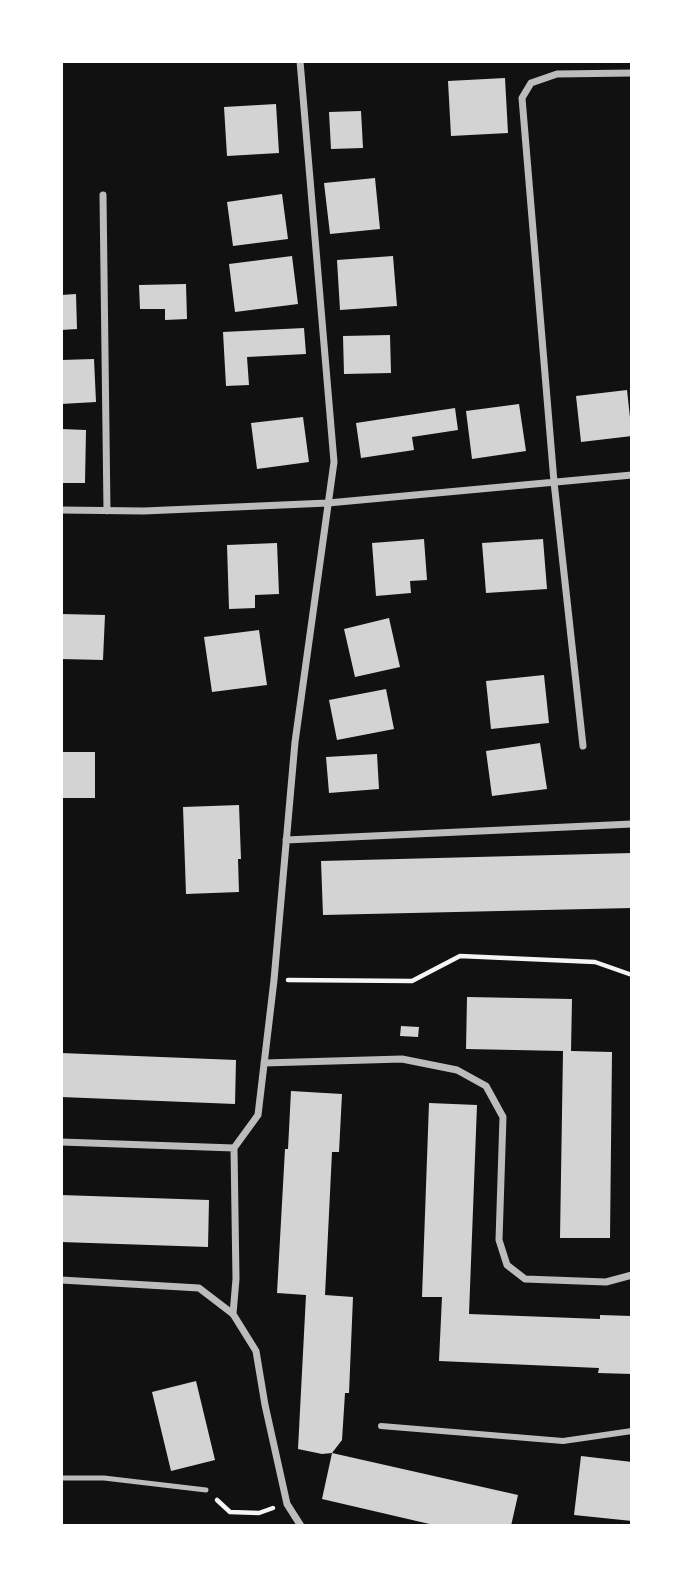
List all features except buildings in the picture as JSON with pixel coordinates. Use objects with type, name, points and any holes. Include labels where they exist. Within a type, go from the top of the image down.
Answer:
[{"type":"street","points":[[233,1314],[236,1279],[234,1148],[258,1115],[274,980],[295,742],[334,462],[300,61]]},
{"type":"street","points":[[583,746],[554,482],[522,98],[531,83],[557,75],[632,73]]},
{"type":"street","points":[[103,195],[107,511]]},
{"type":"street","points":[[61,510],[144,512],[328,503],[632,475]]},
{"type":"street","points":[[286,840],[632,824]]},
{"type":"street","points":[[264,1063],[402,1059],[457,1070],[486,1086],[503,1117],[499,1240],[507,1265],[525,1279],[607,1282],[632,1275]]},
{"type":"street","points":[[61,1142],[234,1148]]},
{"type":"street","points":[[61,1280],[199,1288],[233,1314],[256,1351],[287,1504],[302,1526]]},
{"type":"street","points":[[381,1426],[564,1441],[632,1431]]},
{"type":"lane","points":[[61,1478],[104,1478],[206,1490]]},
{"type":"path","points":[[274,980],[412,981],[460,956],[595,961],[632,975]]},
{"type":"path","points":[[206,1490],[230,1512],[259,1513],[287,1504]]}]
